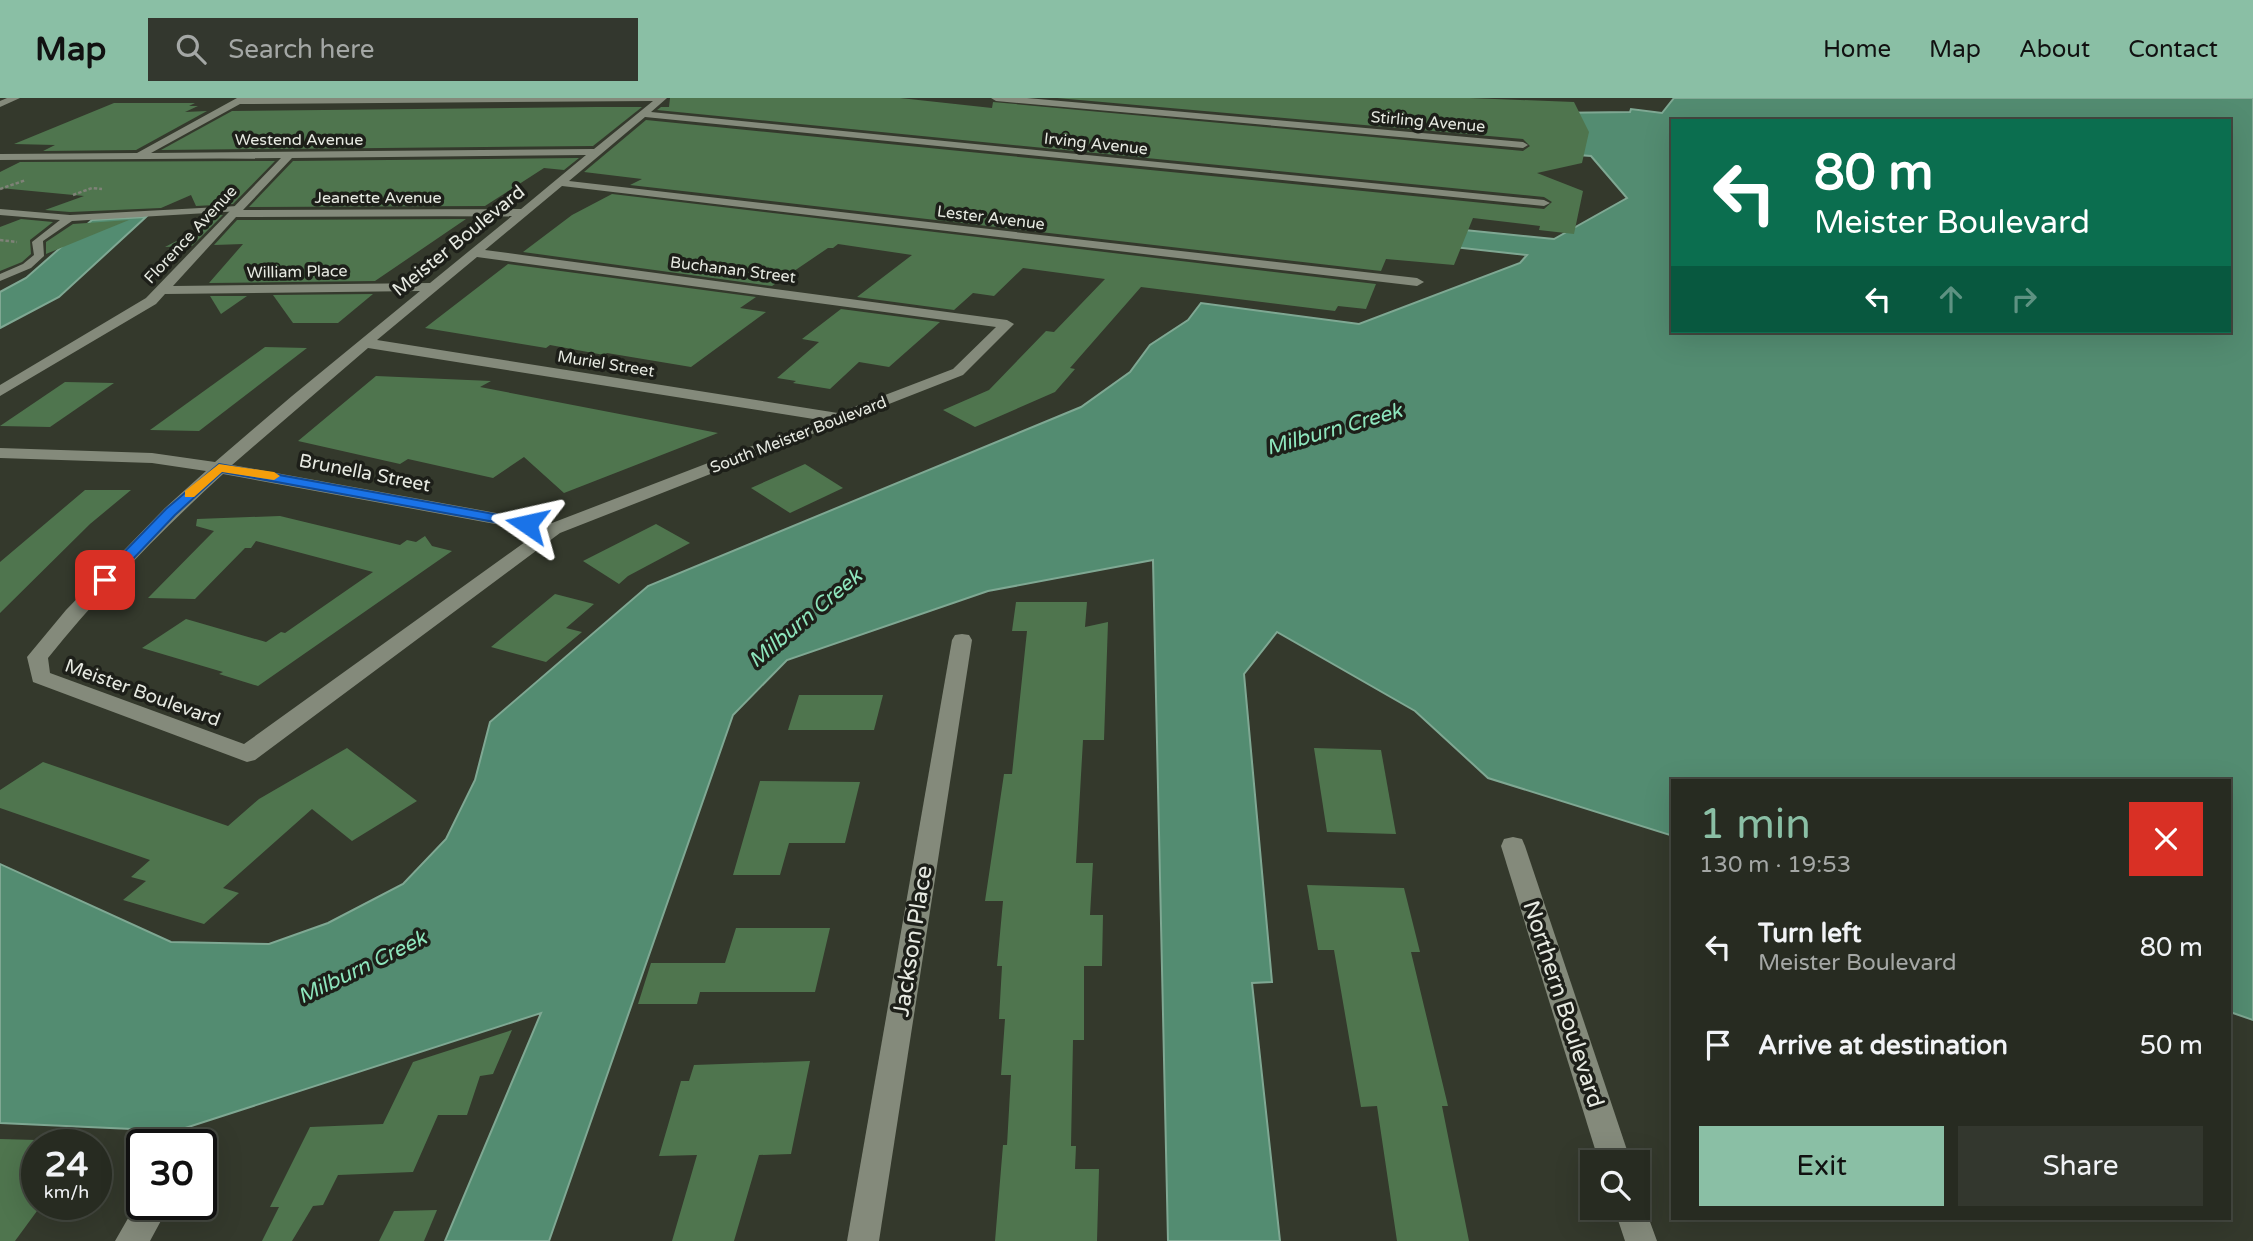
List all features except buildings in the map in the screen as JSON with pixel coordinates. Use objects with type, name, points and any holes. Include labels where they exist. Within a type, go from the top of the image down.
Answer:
[{"type":"street","points":[[0,104],[15,98]]},
{"type":"street","points":[[136,156],[241,99],[660,98]]},
{"type":"street","name":"Meister Boulevard","points":[[554,529],[247,754],[40,677],[37,657],[73,614],[153,530],[219,468],[524,212],[646,114],[660,98]]},
{"type":"street","name":"Stirling Avenue","points":[[996,98],[1523,145]]},
{"type":"street","name":"Irving Avenue","points":[[646,114],[1544,203]]},
{"type":"street","name":"Westend Avenue","points":[[0,157],[598,152]]},
{"type":"street","name":"Florence Avenue","points":[[0,391],[151,301],[289,155]]},
{"type":"street","name":"Lester Avenue","points":[[561,183],[1417,282]]},
{"type":"street","name":"Jeanette Avenue","points":[[235,211],[524,212]]},
{"type":"street","name":"Buchanan Street","points":[[476,253],[986,321]]},
{"type":"street","name":"William Place","points":[[162,290],[433,288]]},
{"type":"street","name":"South Meister Boulevard","points":[[554,529],[957,372],[1007,324],[986,321]]},
{"type":"street","name":"Muriel Street","points":[[366,343],[839,418]]},
{"type":"street","name":"Brunella Street","points":[[0,453],[152,458],[554,529]]},
{"type":"street","name":"Jackson Place","points":[[863,1241],[962,640]]},
{"type":"street","name":"Northern Boulevard","points":[[1513,846],[1611,1150]]},
{"type":"street","points":[[131,1241],[144,1220]]},
{"type":"street","points":[[1634,1220],[1641,1241]]},
{"type":"lane","points":[[0,212],[70,218],[235,211]]},
{"type":"lane","points":[[0,278],[39,256],[39,239],[70,218]]},
{"type":"path","points":[[0,187],[5,187]]},
{"type":"water","name":"Milburn Creek","points":[[1674,98],[2253,98],[2253,1020],[2231,1012],[2231,779],[1671,779],[1671,835],[1488,778],[1415,711],[1277,632],[1244,674],[1272,982],[1252,983],[1280,1241],[1168,1241],[1153,560],[988,591],[787,660],[733,715],[549,1241],[445,1241],[541,1013],[182,1129],[0,1123],[0,864],[171,942],[269,944],[328,923],[403,884],[446,839],[475,780],[490,722],[648,586],[1081,407],[1130,372],[1150,345],[1188,320],[1201,303],[1359,324],[1520,263],[1527,255],[916,188],[1415,225],[1554,239],[1627,198],[1591,156],[1551,153],[1549,113],[1630,112],[1631,109],[1662,113]]},
{"type":"water","points":[[146,217],[59,297],[0,328],[0,292],[26,278],[92,220]]},
{"type":"slow traffic","points":[[190,494],[219,468],[274,476]]},
{"type":"route","points":[[105,580],[171,512],[219,468],[527,524]]}]
